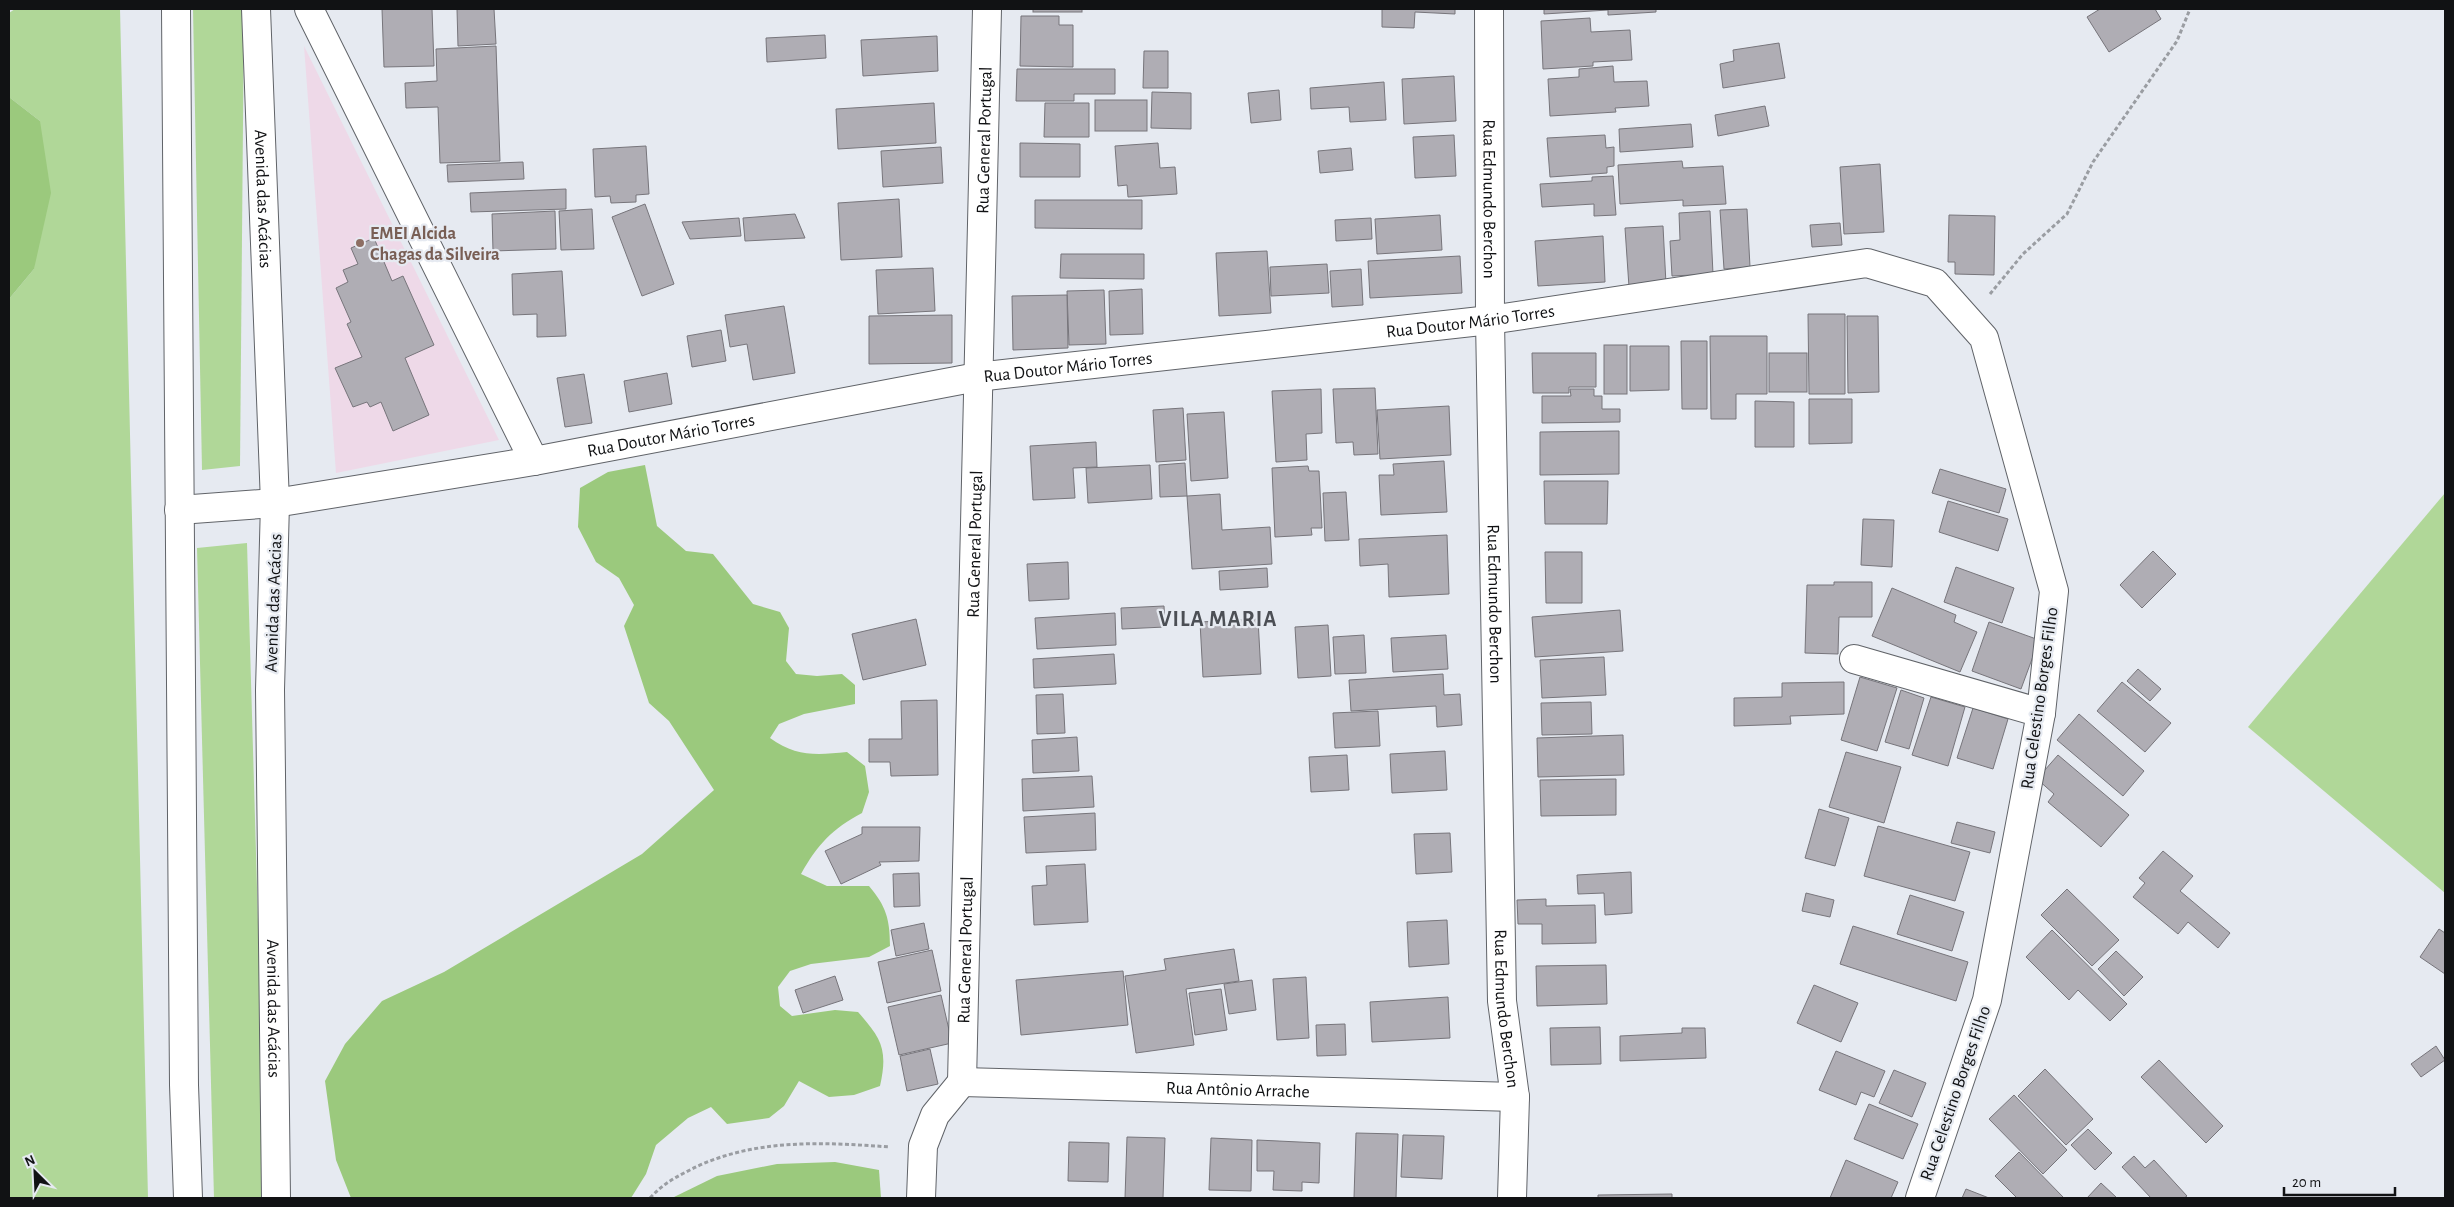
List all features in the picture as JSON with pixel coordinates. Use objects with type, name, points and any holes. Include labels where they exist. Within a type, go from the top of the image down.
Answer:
[{"type":"street","points":[[176,9],[184,1085],[188,1198]]},
{"type":"street","name":"Avenida das Acácias","points":[[256,9],[276,504],[270,690],[276,1198]]},
{"type":"street","points":[[309,9],[534,461]]},
{"type":"street","name":"Rua General Portugal","points":[[962,1082],[987,9]]},
{"type":"street","name":"Rua Edmundo Berchon","points":[[1489,9],[1490,320],[1502,1001],[1515,1098],[1512,1198]]},
{"type":"street","name":"Rua Doutor Mário Torres","points":[[179,510],[276,504],[534,461],[977,376],[1490,320],[1867,263]]},
{"type":"street","name":"Rua Celestino Borges Filho","points":[[1867,263],[1935,283],[1984,338],[2054,591],[2041,713],[1987,1000],[1920,1198]]},
{"type":"street","points":[[1854,659],[2041,713]]},
{"type":"street","points":[[921,1198],[923,1146],[936,1115],[962,1082]]},
{"type":"street","name":"Rua Antônio Arrache","points":[[962,1082],[1515,1098]]},
{"type":"path","points":[[1966,318],[1993,292],[2023,254],[2067,214],[2093,162],[2177,41],[2190,9]]},
{"type":"path","points":[[650,1198],[661,1185],[710,1159],[765,1147],[829,1143],[892,1148]]},
{"type":"shaded area","name":"EMEI Alcida Chagas da Silveira","points":[[304,46],[499,440],[336,473]]},
{"type":"green space","points":[[15,9],[120,9],[148,1198],[9,1198],[9,299],[34,269],[40,121],[9,97],[9,13]]},
{"type":"green space","points":[[193,9],[244,9],[240,466],[202,470]]},
{"type":"green space","points":[[9,97],[40,121],[51,193],[34,269],[9,299]]},
{"type":"green space","points":[[645,465],[657,526],[686,551],[713,554],[753,604],[780,612],[789,628],[786,661],[796,674],[817,676],[842,674],[855,685],[855,704],[804,714],[779,724],[770,738],[798,752],[826,754],[847,752],[865,766],[869,792],[862,813],[842,825],[827,838],[813,854],[801,874],[827,886],[869,886],[886,913],[890,946],[869,957],[811,964],[790,971],[778,987],[780,1006],[792,1016],[835,1010],[858,1012],[873,1030],[881,1046],[883,1063],[880,1086],[854,1095],[829,1097],[799,1081],[784,1106],[769,1118],[727,1124],[711,1107],[688,1118],[656,1145],[646,1174],[631,1198],[351,1198],[336,1160],[325,1081],[345,1044],[382,1001],[444,972],[642,854],[714,790],[669,721],[649,703],[624,626],[634,605],[619,578],[596,562],[578,527],[580,488],[608,472]]},
{"type":"green space","points":[[2445,493],[2445,893],[2248,727]]},
{"type":"green space","points":[[247,543],[266,1198],[214,1198],[197,548]]},
{"type":"green space","points":[[835,1162],[879,1170],[881,1198],[672,1198],[717,1176],[777,1164]]},
{"type":"building","points":[[382,9],[432,9],[434,66],[384,67]]},
{"type":"building","points":[[457,9],[494,9],[496,44],[458,46]]},
{"type":"building","points":[[1033,9],[1082,9],[1082,12],[1033,12]]},
{"type":"building","points":[[1382,9],[1455,9],[1455,14],[1415,12],[1414,28],[1382,27]]},
{"type":"building","points":[[1544,9],[1656,9],[1656,12],[1608,15],[1608,10],[1544,14]]},
{"type":"building","points":[[2100,9],[2155,9],[2161,19],[2109,52],[2087,17]]},
{"type":"building","points":[[1021,16],[1059,16],[1059,25],[1073,25],[1073,67],[1020,66]]},
{"type":"building","points":[[1590,18],[1591,32],[1630,30],[1632,60],[1593,62],[1593,66],[1543,69],[1541,21]]},
{"type":"building","points":[[825,35],[826,58],[767,62],[766,38]]},
{"type":"building","points":[[937,36],[938,71],[863,76],[861,40]]},
{"type":"building","points":[[1779,43],[1785,78],[1723,88],[1720,64],[1734,61],[1733,50]]},
{"type":"building","points":[[496,46],[500,161],[440,163],[438,107],[406,108],[405,83],[437,81],[436,49]]},
{"type":"building","points":[[1144,51],[1168,51],[1168,88],[1143,88]]},
{"type":"building","points":[[1613,66],[1614,82],[1647,81],[1649,106],[1615,108],[1616,112],[1550,116],[1548,79],[1579,77],[1579,69]]},
{"type":"building","points":[[1017,69],[1115,69],[1115,94],[1074,94],[1074,101],[1016,101]]},
{"type":"building","points":[[1454,76],[1456,121],[1404,124],[1402,79]]},
{"type":"building","points":[[1384,82],[1386,120],[1350,122],[1349,107],[1311,109],[1310,88]]},
{"type":"building","points":[[1279,90],[1281,120],[1251,123],[1248,93]]},
{"type":"building","points":[[1152,92],[1191,93],[1191,129],[1151,128]]},
{"type":"building","points":[[1095,100],[1147,100],[1147,131],[1095,131]]},
{"type":"building","points":[[934,103],[936,143],[838,149],[836,109]]},
{"type":"building","points":[[1045,103],[1089,103],[1089,137],[1044,137]]},
{"type":"building","points":[[1765,106],[1769,126],[1718,136],[1715,115]]},
{"type":"building","points":[[1691,124],[1693,147],[1620,152],[1619,129]]},
{"type":"building","points":[[1454,135],[1456,176],[1415,178],[1413,137]]},
{"type":"building","points":[[1605,135],[1606,148],[1614,147],[1614,166],[1607,167],[1607,173],[1550,177],[1547,138]]},
{"type":"building","points":[[1020,143],[1080,144],[1080,177],[1020,177]]},
{"type":"building","points":[[1158,143],[1160,168],[1175,167],[1177,194],[1128,197],[1127,185],[1118,186],[1115,146]]},
{"type":"building","points":[[646,146],[649,194],[636,195],[636,202],[611,203],[610,196],[595,197],[593,149]]},
{"type":"building","points":[[941,147],[943,183],[883,187],[881,151]]},
{"type":"building","points":[[1351,148],[1353,170],[1320,173],[1318,151]]},
{"type":"building","points":[[1682,161],[1683,168],[1723,166],[1726,204],[1683,206],[1683,200],[1620,204],[1618,165]]},
{"type":"building","points":[[523,162],[524,179],[448,182],[447,165]]},
{"type":"building","points":[[1880,164],[1884,232],[1844,234],[1840,167]]},
{"type":"building","points":[[1613,176],[1616,215],[1594,216],[1594,204],[1542,207],[1540,184],[1592,181],[1592,177]]},
{"type":"building","points":[[566,189],[566,209],[471,212],[470,193]]},
{"type":"building","points":[[899,199],[902,257],[841,260],[838,203]]},
{"type":"building","points":[[1035,200],[1142,200],[1142,229],[1035,228]]},
{"type":"building","points":[[645,204],[674,284],[642,296],[612,217]]},
{"type":"building","points":[[592,209],[594,249],[561,250],[559,211]]},
{"type":"building","points":[[1747,209],[1750,267],[1724,269],[1720,210]]},
{"type":"building","points":[[555,211],[556,249],[493,251],[492,214]]},
{"type":"building","points":[[1710,211],[1713,274],[1672,276],[1670,241],[1680,240],[1679,213]]},
{"type":"building","points":[[795,214],[805,238],[745,241],[743,218]]},
{"type":"building","points":[[1440,215],[1442,250],[1377,254],[1375,219]]},
{"type":"building","points":[[1949,215],[1995,216],[1994,275],[1955,274],[1955,262],[1948,262]]},
{"type":"building","points":[[739,218],[741,236],[690,239],[682,222]]},
{"type":"building","points":[[1371,218],[1372,239],[1336,241],[1335,220]]},
{"type":"building","points":[[1840,223],[1842,245],[1812,247],[1810,225]]},
{"type":"building","points":[[1663,226],[1666,284],[1629,287],[1625,228]]},
{"type":"building","points":[[1603,236],[1605,282],[1538,286],[1535,241]]},
{"type":"building","points":[[374,238],[392,281],[403,276],[434,345],[405,358],[429,415],[393,431],[381,402],[370,407],[367,402],[353,407],[335,368],[362,357],[347,324],[351,322],[336,288],[348,282],[343,270],[358,264],[351,248]]},
{"type":"building","points":[[1267,251],[1271,313],[1219,316],[1216,253]]},
{"type":"building","points":[[1061,254],[1144,254],[1144,279],[1060,278]]},
{"type":"building","points":[[1460,256],[1462,293],[1370,298],[1368,261]]},
{"type":"building","points":[[1327,264],[1329,293],[1271,296],[1270,267]]},
{"type":"building","points":[[933,268],[935,311],[878,314],[876,270]]},
{"type":"building","points":[[1361,269],[1363,305],[1332,307],[1330,271]]},
{"type":"building","points":[[562,271],[566,336],[537,337],[537,314],[513,315],[512,274]]},
{"type":"building","points":[[1142,289],[1143,334],[1110,335],[1109,291]]},
{"type":"building","points":[[1104,290],[1106,344],[1069,345],[1067,291]]},
{"type":"building","points":[[1067,295],[1068,348],[1013,350],[1012,296]]},
{"type":"building","points":[[784,306],[795,373],[753,380],[747,344],[730,347],[725,315]]},
{"type":"building","points":[[1808,314],[1845,314],[1845,394],[1809,394]]},
{"type":"building","points":[[952,315],[952,363],[869,364],[869,316]]},
{"type":"building","points":[[1847,316],[1878,316],[1879,392],[1848,393]]},
{"type":"building","points":[[721,330],[726,361],[692,367],[687,336]]},
{"type":"building","points":[[1710,336],[1767,336],[1767,394],[1736,394],[1736,419],[1711,419]]},
{"type":"building","points":[[1681,341],[1707,341],[1707,409],[1682,409]]},
{"type":"building","points":[[1604,345],[1627,345],[1627,394],[1604,394]]},
{"type":"building","points":[[1630,346],[1669,346],[1669,390],[1630,391]]},
{"type":"building","points":[[1532,353],[1596,353],[1596,387],[1569,387],[1569,393],[1533,393]]},
{"type":"building","points":[[1769,353],[1807,353],[1807,392],[1769,392]]},
{"type":"building","points":[[667,373],[672,404],[629,412],[624,381]]},
{"type":"building","points":[[584,374],[592,423],[565,427],[557,378]]},
{"type":"building","points":[[1375,388],[1378,454],[1354,455],[1353,442],[1336,443],[1333,389]]},
{"type":"building","points":[[1321,389],[1322,433],[1306,434],[1307,460],[1276,462],[1272,391]]},
{"type":"building","points":[[1570,389],[1594,389],[1594,396],[1602,396],[1602,409],[1620,409],[1620,422],[1542,423],[1542,396],[1571,396]]},
{"type":"building","points":[[1809,399],[1852,399],[1852,443],[1809,444]]},
{"type":"building","points":[[1755,401],[1794,402],[1794,447],[1755,447]]},
{"type":"building","points":[[1449,406],[1451,455],[1380,459],[1377,410]]},
{"type":"building","points":[[1183,408],[1186,460],[1156,462],[1153,410]]},
{"type":"building","points":[[1224,412],[1228,478],[1191,481],[1187,414]]},
{"type":"building","points":[[1619,431],[1619,474],[1540,475],[1540,432]]},
{"type":"building","points":[[1096,442],[1097,467],[1073,468],[1075,498],[1033,500],[1030,446]]},
{"type":"building","points":[[1444,461],[1447,512],[1381,515],[1379,475],[1394,475],[1393,464]]},
{"type":"building","points":[[1185,463],[1187,496],[1160,497],[1159,465]]},
{"type":"building","points":[[1150,465],[1152,499],[1088,503],[1086,468]]},
{"type":"building","points":[[1308,466],[1309,471],[1319,471],[1322,528],[1311,528],[1312,535],[1275,537],[1272,468]]},
{"type":"building","points":[[1940,469],[2006,489],[1999,513],[1932,493]]},
{"type":"building","points":[[1544,481],[1608,481],[1607,524],[1545,524]]},
{"type":"building","points":[[1346,492],[1349,540],[1325,541],[1323,493]]},
{"type":"building","points":[[1220,494],[1222,530],[1270,527],[1272,564],[1192,569],[1187,496]]},
{"type":"building","points":[[1948,501],[2008,519],[1998,551],[1939,532]]},
{"type":"building","points":[[1863,519],[1894,520],[1892,567],[1861,565]]},
{"type":"building","points":[[1447,535],[1449,594],[1389,597],[1388,564],[1360,566],[1359,539]]},
{"type":"building","points":[[2153,551],[2176,574],[2142,608],[2120,585]]},
{"type":"building","points":[[1545,552],[1582,552],[1582,603],[1546,603]]},
{"type":"building","points":[[1068,562],[1069,599],[1029,601],[1027,564]]},
{"type":"building","points":[[1956,567],[2014,588],[2002,623],[1944,602]]},
{"type":"building","points":[[1267,568],[1268,587],[1220,590],[1219,571]]},
{"type":"building","points":[[1834,582],[1872,582],[1872,617],[1839,617],[1838,654],[1805,653],[1807,585],[1834,585]]},
{"type":"building","points":[[1892,588],[1956,615],[1954,622],[1977,632],[1960,672],[1872,636]]},
{"type":"building","points":[[1164,606],[1165,627],[1122,629],[1121,608]]},
{"type":"building","points":[[1620,610],[1623,651],[1535,657],[1532,617]]},
{"type":"building","points":[[1115,613],[1116,645],[1037,649],[1035,618]]},
{"type":"building","points":[[916,619],[926,665],[863,680],[852,634]]},
{"type":"building","points":[[1258,619],[1261,674],[1203,677],[1200,622]]},
{"type":"building","points":[[1989,622],[2039,640],[2021,689],[1972,671]]},
{"type":"building","points":[[1328,625],[1331,676],[1298,678],[1295,627]]},
{"type":"building","points":[[1364,635],[1366,673],[1335,674],[1333,637]]},
{"type":"building","points":[[1446,635],[1448,669],[1393,672],[1391,638]]},
{"type":"building","points":[[1114,654],[1116,684],[1034,688],[1033,659]]},
{"type":"building","points":[[1604,657],[1606,695],[1542,698],[1540,660]]},
{"type":"building","points":[[2138,669],[2161,689],[2150,701],[2127,681]]},
{"type":"building","points":[[1443,674],[1444,695],[1460,694],[1462,725],[1437,727],[1436,706],[1351,711],[1349,680]]},
{"type":"building","points":[[1860,677],[1897,688],[1877,751],[1841,740]]},
{"type":"building","points":[[1844,682],[1844,714],[1790,716],[1791,724],[1734,726],[1734,698],[1782,697],[1782,683]]},
{"type":"building","points":[[2122,682],[2171,723],[2145,752],[2097,711]]},
{"type":"building","points":[[1901,690],[1924,698],[1909,749],[1885,742]]},
{"type":"building","points":[[1063,694],[1065,733],[1037,734],[1036,695]]},
{"type":"building","points":[[1931,697],[1965,707],[1948,766],[1912,755]]},
{"type":"building","points":[[937,700],[938,775],[891,776],[890,762],[869,762],[869,739],[902,739],[901,701]]},
{"type":"building","points":[[1591,702],[1592,734],[1542,735],[1541,703]]},
{"type":"building","points":[[1973,708],[2008,719],[1993,769],[1957,758]]},
{"type":"building","points":[[1378,711],[1380,746],[1335,748],[1333,713]]},
{"type":"building","points":[[2079,714],[2144,771],[2123,796],[2057,740]]},
{"type":"building","points":[[1623,735],[1624,775],[1538,777],[1537,738]]},
{"type":"building","points":[[1077,737],[1079,771],[1033,773],[1032,740]]},
{"type":"building","points":[[1445,751],[1447,790],[1392,793],[1390,754]]},
{"type":"building","points":[[1846,752],[1901,767],[1884,823],[1829,807]]},
{"type":"building","points":[[1347,755],[1349,790],[1311,792],[1309,757]]},
{"type":"building","points":[[2058,755],[2129,815],[2101,847],[2048,802],[2054,794],[2037,779]]},
{"type":"building","points":[[1092,776],[1094,807],[1023,811],[1022,779]]},
{"type":"building","points":[[1616,779],[1616,815],[1541,816],[1540,780]]},
{"type":"building","points":[[1819,809],[1849,818],[1835,866],[1805,858]]},
{"type":"building","points":[[1095,813],[1096,850],[1026,853],[1024,817]]},
{"type":"building","points":[[1957,822],[1995,832],[1990,853],[1951,843]]},
{"type":"building","points":[[1878,826],[1970,852],[1955,901],[1864,876]]},
{"type":"building","points":[[862,827],[920,827],[919,861],[879,862],[881,865],[841,884],[825,851],[862,834]]},
{"type":"building","points":[[1450,833],[1452,872],[1416,874],[1414,834]]},
{"type":"building","points":[[2163,851],[2193,876],[2180,891],[2230,933],[2218,948],[2188,922],[2178,934],[2133,897],[2145,883],[2139,878]]},
{"type":"building","points":[[1085,864],[1088,922],[1034,925],[1032,886],[1047,885],[1046,866]]},
{"type":"building","points":[[1631,872],[1632,913],[1605,915],[1604,893],[1578,894],[1577,875]]},
{"type":"building","points":[[919,873],[920,906],[894,907],[893,874]]},
{"type":"building","points":[[2067,889],[2119,940],[2092,966],[2041,915]]},
{"type":"building","points":[[1806,893],[1834,900],[1830,917],[1802,911]]},
{"type":"building","points":[[1910,895],[1964,912],[1952,951],[1897,934]]},
{"type":"building","points":[[1546,899],[1546,906],[1595,905],[1596,943],[1542,944],[1542,924],[1518,924],[1517,900]]},
{"type":"building","points":[[1447,920],[1449,964],[1409,967],[1407,922]]},
{"type":"building","points":[[924,923],[929,949],[896,956],[891,930]]},
{"type":"building","points":[[1853,926],[1968,962],[1956,1001],[1840,964]]},
{"type":"building","points":[[2439,929],[2445,933],[2445,974],[2420,957]]},
{"type":"building","points":[[2052,930],[2127,1004],[2110,1021],[2078,990],[2069,1000],[2026,957]]},
{"type":"building","points":[[1234,949],[1239,981],[1186,989],[1194,1045],[1136,1053],[1125,976],[1166,970],[1164,959]]},
{"type":"building","points":[[932,950],[941,991],[887,1003],[878,962]]},
{"type":"building","points":[[2116,951],[2143,977],[2124,996],[2098,969]]},
{"type":"building","points":[[1606,965],[1607,1004],[1537,1006],[1536,966]]},
{"type":"building","points":[[1123,971],[1128,1025],[1021,1035],[1016,980]]},
{"type":"building","points":[[835,976],[843,1000],[803,1013],[795,990]]},
{"type":"building","points":[[1306,977],[1309,1038],[1277,1040],[1273,979]]},
{"type":"building","points":[[1252,980],[1256,1010],[1229,1014],[1224,984]]},
{"type":"building","points":[[1814,985],[1858,1003],[1841,1042],[1797,1023]]},
{"type":"building","points":[[1221,989],[1227,1030],[1195,1035],[1189,993]]},
{"type":"building","points":[[941,995],[952,1043],[899,1055],[888,1007]]},
{"type":"building","points":[[1448,997],[1450,1038],[1372,1042],[1370,1002]]},
{"type":"building","points":[[1345,1024],[1346,1055],[1317,1056],[1316,1025]]},
{"type":"building","points":[[1600,1027],[1601,1064],[1551,1065],[1550,1028]]},
{"type":"building","points":[[1682,1028],[1705,1028],[1706,1058],[1620,1061],[1620,1036],[1682,1033]]},
{"type":"building","points":[[2436,1046],[2445,1060],[2421,1077],[2411,1064]]},
{"type":"building","points":[[930,1049],[938,1084],[907,1091],[900,1056]]},
{"type":"building","points":[[1836,1051],[1885,1071],[1874,1097],[1861,1092],[1856,1105],[1819,1090]]},
{"type":"building","points":[[2159,1060],[2223,1126],[2206,1143],[2141,1077]]},
{"type":"building","points":[[2045,1069],[2093,1119],[2066,1145],[2018,1096]]},
{"type":"building","points":[[1894,1070],[1926,1083],[1912,1117],[1879,1103]]},
{"type":"building","points":[[2014,1095],[2067,1150],[2043,1174],[1989,1119]]},
{"type":"building","points":[[1869,1104],[1918,1124],[1903,1159],[1854,1139]]},
{"type":"building","points":[[2088,1129],[2112,1153],[2095,1170],[2071,1145]]},
{"type":"building","points":[[1356,1133],[1398,1134],[1396,1198],[1354,1198]]},
{"type":"building","points":[[1403,1135],[1444,1136],[1442,1179],[1401,1177]]},
{"type":"building","points":[[1127,1137],[1165,1138],[1163,1198],[1125,1198]]},
{"type":"building","points":[[1211,1138],[1252,1140],[1251,1191],[1209,1190]]},
{"type":"building","points":[[1257,1140],[1320,1143],[1319,1183],[1302,1182],[1302,1191],[1273,1190],[1274,1171],[1257,1171]]},
{"type":"building","points":[[1069,1142],[1109,1143],[1108,1182],[1068,1181]]},
{"type":"building","points":[[2019,1152],[2064,1198],[2017,1198],[1995,1176]]},
{"type":"building","points":[[2134,1156],[2145,1168],[2154,1160],[2187,1196],[2184,1198],[2151,1198],[2122,1167]]},
{"type":"building","points":[[1846,1160],[1898,1182],[1891,1198],[1830,1198]]},
{"type":"building","points":[[2101,1183],[2117,1198],[2087,1198]]},
{"type":"building","points":[[1966,1189],[1989,1198],[1962,1198]]},
{"type":"building","points":[[1672,1194],[1672,1198],[1598,1198],[1598,1195]]},
{"type":"place","name":"EMEI Alcida Chagas da Silveira","points":[[360,243]]},
{"type":"district","name":"VILA MARIA","points":[[1218,618]]}]
